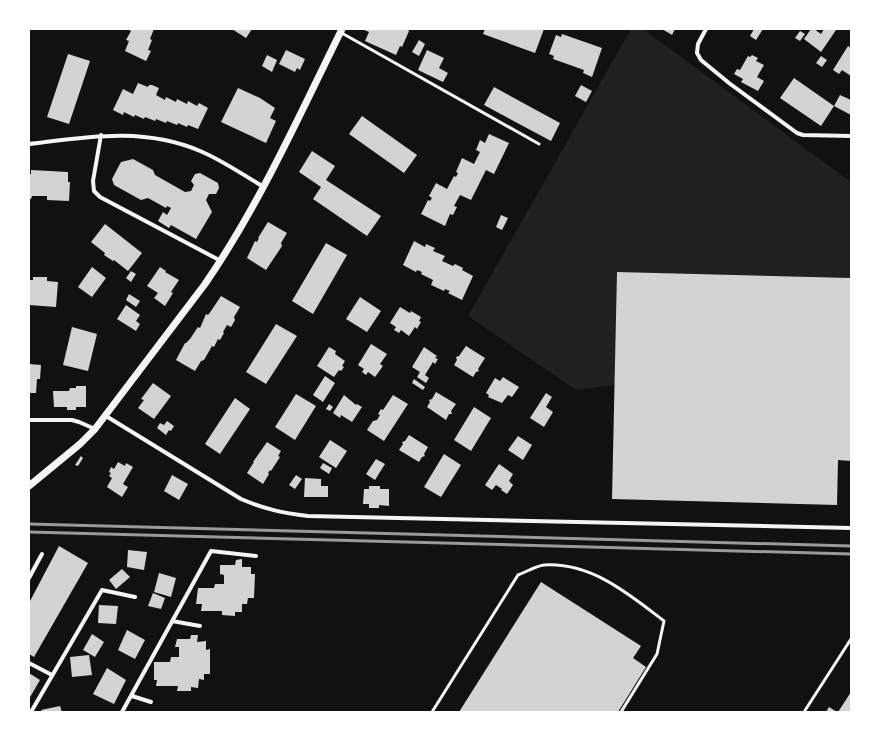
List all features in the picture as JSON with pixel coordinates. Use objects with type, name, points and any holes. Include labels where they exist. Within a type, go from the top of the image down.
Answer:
[{"type":"street","points":[[706,29],[698,44],[697,53],[701,60],[729,83],[797,133],[803,135],[851,136]]},
{"type":"street","points":[[29,486],[80,444],[106,416],[124,389],[188,307],[221,261],[264,187],[341,30]]},
{"type":"street","points":[[29,144],[101,135],[140,135],[181,144],[201,151],[264,187]]},
{"type":"street","points":[[101,135],[93,182],[94,191],[100,197],[221,261]]},
{"type":"street","points":[[106,416],[241,498],[261,508],[284,514],[308,516],[851,528]]},
{"type":"street","points":[[29,420],[72,420],[94,429]]},
{"type":"street","points":[[122,712],[210,551],[256,556]]},
{"type":"street","points":[[29,578],[42,554]]},
{"type":"street","points":[[31,712],[102,590],[135,597]]},
{"type":"street","points":[[172,621],[200,626]]},
{"type":"street","points":[[29,662],[52,675]]},
{"type":"street","points":[[132,696],[150,702]]},
{"type":"lane","points":[[341,30],[539,144]]},
{"type":"lane","points":[[432,712],[518,575],[543,565],[571,567],[601,577],[632,597],[664,621],[657,654],[621,712]]},
{"type":"lane","points":[[804,712],[851,639]]},
{"type":"shaded area","points":[[631,29],[643,29],[851,182],[851,278],[618,272],[615,385],[576,390],[468,316]]},
{"type":"building","points":[[127,29],[154,29],[148,50],[151,51],[146,61],[125,51],[129,41],[126,40],[131,31]]},
{"type":"building","points":[[232,29],[252,29],[246,38]]},
{"type":"building","points":[[362,29],[408,29],[409,31],[402,47],[400,46],[396,55],[365,41],[369,32]]},
{"type":"building","points":[[485,29],[544,29],[535,53],[483,34]]},
{"type":"building","points":[[662,29],[675,29],[672,35]]},
{"type":"building","points":[[754,29],[763,29],[756,40],[750,36]]},
{"type":"building","points":[[811,29],[814,29],[821,34],[824,29],[836,30],[821,52],[804,39]]},
{"type":"building","points":[[800,31],[805,34],[800,41],[795,38]]},
{"type":"building","points":[[562,34],[602,48],[592,77],[583,73],[584,70],[553,59],[554,56],[549,54],[556,35],[561,37]]},
{"type":"building","points":[[419,40],[425,44],[419,56],[412,52]]},
{"type":"building","points":[[848,46],[851,48],[851,76],[842,70],[839,74],[833,70]]},
{"type":"building","points":[[286,50],[305,59],[300,70],[297,68],[295,72],[279,64]]},
{"type":"building","points":[[427,50],[444,58],[439,68],[448,73],[443,82],[418,70]]},
{"type":"building","points":[[68,54],[90,61],[69,124],[47,117]]},
{"type":"building","points":[[267,55],[277,60],[272,72],[262,66]]},
{"type":"building","points":[[752,55],[758,58],[756,61],[764,65],[757,77],[764,81],[758,91],[741,82],[743,79],[734,74],[737,69],[740,70],[748,56],[750,57]]},
{"type":"building","points":[[821,56],[827,60],[822,67],[816,63]]},
{"type":"building","points":[[794,78],[834,106],[821,126],[780,98]]},
{"type":"building","points":[[138,83],[148,87],[149,85],[152,85],[159,88],[156,95],[165,100],[166,97],[176,102],[177,99],[187,104],[188,101],[197,106],[199,103],[208,108],[198,129],[188,125],[187,127],[178,123],[177,125],[167,121],[166,123],[156,119],[155,121],[145,117],[144,119],[135,115],[134,117],[124,112],[123,115],[113,110],[123,89],[133,94]]},
{"type":"building","points":[[581,85],[592,91],[586,102],[575,96]]},
{"type":"building","points":[[494,87],[560,123],[551,141],[484,105]]},
{"type":"building","points":[[238,88],[260,98],[275,108],[270,118],[276,121],[266,143],[221,122]]},
{"type":"building","points":[[840,95],[851,100],[851,115],[834,106]]},
{"type":"building","points":[[362,116],[417,155],[404,173],[349,134]]},
{"type":"building","points":[[489,134],[509,143],[494,174],[486,170],[471,200],[460,195],[454,206],[457,207],[453,215],[450,214],[445,226],[421,214],[428,200],[430,201],[432,198],[429,196],[436,183],[447,189],[454,176],[456,177],[458,173],[456,172],[462,158],[474,164],[480,152],[476,150],[480,140],[485,143]]},
{"type":"building","points":[[312,151],[335,166],[326,180],[381,216],[367,236],[313,199],[321,187],[299,172]]},
{"type":"building","points":[[133,159],[153,170],[155,175],[185,192],[191,191],[194,185],[191,181],[195,174],[200,173],[218,183],[219,188],[216,194],[209,194],[206,200],[212,212],[196,239],[171,225],[169,228],[158,221],[163,212],[167,215],[171,208],[167,206],[166,208],[148,198],[141,200],[114,185],[112,179],[121,162]]},
{"type":"building","points":[[31,170],[68,172],[68,182],[70,182],[69,201],[47,200],[47,196],[32,196],[31,199],[29,199],[29,174],[31,174]]},
{"type":"building","points":[[501,215],[508,218],[502,230],[496,227]]},
{"type":"building","points":[[268,222],[287,233],[281,243],[282,246],[266,270],[247,258],[255,241],[257,242]]},
{"type":"building","points":[[105,224],[142,253],[128,271],[114,260],[113,261],[104,255],[105,253],[91,242]]},
{"type":"building","points":[[414,241],[425,247],[426,244],[435,248],[433,251],[445,256],[442,261],[453,266],[455,264],[473,276],[462,300],[448,293],[450,291],[445,289],[444,291],[431,285],[433,280],[421,274],[422,272],[417,270],[416,272],[403,265]]},
{"type":"building","points":[[326,243],[347,255],[313,314],[292,301]]},
{"type":"building","points":[[92,267],[106,278],[92,297],[78,287]]},
{"type":"building","points":[[160,267],[166,271],[165,272],[179,280],[171,292],[173,293],[165,306],[154,298],[158,293],[147,286]]},
{"type":"building","points":[[131,271],[136,274],[131,282],[126,278]]},
{"type":"building","points":[[617,272],[851,278],[851,461],[838,460],[837,505],[612,499]]},
{"type":"building","points":[[33,277],[47,277],[47,281],[58,282],[56,307],[29,305],[29,280],[33,280]]},
{"type":"building","points":[[129,294],[140,301],[136,307],[126,300]]},
{"type":"building","points":[[221,296],[240,307],[234,317],[235,320],[231,327],[227,325],[220,340],[218,339],[214,347],[212,346],[204,360],[201,361],[195,371],[176,360],[185,343],[190,339],[198,327],[200,328],[206,314],[208,315]]},
{"type":"building","points":[[360,297],[381,311],[367,332],[346,319]]},
{"type":"building","points":[[126,305],[140,315],[136,321],[140,324],[136,331],[117,319]]},
{"type":"building","points":[[400,307],[421,317],[419,321],[421,322],[417,329],[415,327],[409,336],[401,330],[399,333],[394,330],[396,327],[390,323]]},
{"type":"building","points":[[276,324],[297,336],[266,384],[246,372]]},
{"type":"building","points":[[72,327],[97,334],[88,371],[63,365]]},
{"type":"building","points":[[371,344],[387,354],[380,364],[383,366],[375,377],[368,372],[366,375],[362,372],[364,369],[358,365]]},
{"type":"building","points":[[466,346],[485,358],[478,369],[479,371],[476,372],[473,377],[454,365],[457,360],[456,357],[459,356]]},
{"type":"building","points":[[329,347],[336,351],[335,354],[345,361],[342,366],[344,367],[341,371],[339,370],[334,377],[317,366]]},
{"type":"building","points":[[424,347],[437,356],[435,358],[438,359],[435,364],[433,362],[425,375],[429,378],[426,383],[417,377],[420,372],[412,367]]},
{"type":"building","points":[[29,364],[41,365],[40,379],[37,379],[36,393],[29,393]]},
{"type":"building","points":[[325,376],[335,383],[323,402],[313,395]]},
{"type":"building","points":[[503,377],[519,387],[512,397],[508,395],[502,403],[488,397],[489,395],[486,393],[495,378],[500,381]]},
{"type":"building","points":[[414,379],[425,387],[423,390],[412,383]]},
{"type":"building","points":[[153,383],[171,396],[154,419],[138,408],[144,400],[141,399]]},
{"type":"building","points":[[76,386],[86,386],[86,407],[76,407],[76,410],[67,410],[67,407],[54,407],[53,391],[69,391],[70,388],[76,388]]},
{"type":"building","points":[[436,392],[456,404],[451,411],[452,414],[449,414],[446,420],[427,407],[430,402],[429,400],[432,399]]},
{"type":"building","points":[[546,393],[552,397],[546,407],[553,412],[544,427],[530,418]]},
{"type":"building","points":[[296,394],[316,406],[295,440],[275,427]]},
{"type":"building","points":[[344,395],[356,405],[357,404],[362,407],[352,422],[341,415],[340,418],[333,413]]},
{"type":"building","points":[[393,395],[408,404],[384,441],[367,430],[373,421],[377,420],[381,409],[383,410]]},
{"type":"building","points":[[235,398],[250,409],[220,454],[205,444]]},
{"type":"building","points":[[329,404],[333,407],[330,411],[326,409]]},
{"type":"building","points":[[474,407],[491,418],[471,451],[454,440]]},
{"type":"building","points":[[167,421],[174,426],[166,435],[157,428],[160,423],[164,425]]},
{"type":"building","points":[[409,435],[428,447],[424,454],[425,456],[422,457],[419,462],[399,450],[403,444],[402,442],[405,441]]},
{"type":"building","points":[[518,436],[532,445],[523,460],[508,450]]},
{"type":"building","points":[[330,440],[347,451],[336,468],[319,457]]},
{"type":"building","points":[[267,442],[281,451],[278,456],[280,457],[268,473],[269,474],[263,484],[247,473]]},
{"type":"building","points":[[444,454],[461,465],[441,497],[424,487]]},
{"type":"building","points":[[81,456],[83,458],[78,466],[75,465]]},
{"type":"building","points":[[376,459],[385,464],[375,480],[366,474]]},
{"type":"building","points":[[118,462],[125,466],[126,463],[133,467],[123,484],[128,487],[122,497],[107,487],[112,478],[109,476],[111,473],[109,472],[111,467],[114,469]]},
{"type":"building","points":[[323,463],[332,468],[329,474],[320,468]]},
{"type":"building","points":[[499,464],[513,474],[509,481],[513,485],[507,494],[496,485],[492,490],[485,485]]},
{"type":"building","points":[[172,475],[188,484],[179,500],[164,491]]},
{"type":"building","points":[[296,475],[302,479],[295,489],[289,485]]},
{"type":"building","points":[[305,478],[321,479],[321,486],[328,486],[328,497],[304,497]]},
{"type":"building","points":[[369,486],[380,486],[380,489],[389,489],[389,506],[379,505],[379,508],[369,508],[369,504],[363,504],[364,489],[369,489]]},
{"type":"building","points":[[59,546],[88,563],[34,657],[29,654],[29,603]]},
{"type":"building","points":[[128,550],[147,552],[144,570],[127,567]]},
{"type":"building","points":[[242,559],[242,567],[251,567],[251,574],[255,574],[254,598],[248,598],[247,604],[242,604],[242,612],[235,612],[235,616],[222,615],[222,611],[201,611],[202,604],[196,604],[198,588],[214,588],[215,584],[224,584],[224,575],[220,574],[220,565],[235,565],[236,560]]},
{"type":"building","points":[[122,569],[130,577],[116,589],[109,580]]},
{"type":"building","points":[[159,573],[176,578],[171,597],[154,592]]},
{"type":"building","points":[[541,582],[641,646],[633,658],[646,667],[618,712],[459,712]]},
{"type":"building","points":[[153,593],[165,598],[161,609],[148,606]]},
{"type":"building","points":[[99,605],[118,606],[116,624],[98,623]]},
{"type":"building","points":[[127,630],[145,640],[135,659],[118,650]]},
{"type":"building","points":[[92,634],[104,642],[95,657],[83,650]]},
{"type":"building","points":[[191,635],[198,635],[197,642],[206,641],[206,650],[210,649],[210,674],[204,674],[204,680],[199,679],[198,688],[191,687],[191,691],[177,691],[178,686],[156,686],[157,680],[154,680],[154,662],[170,662],[171,657],[179,657],[179,647],[175,647],[177,639],[190,639]]},
{"type":"building","points":[[89,655],[92,675],[72,677],[70,657]]},
{"type":"building","points":[[107,668],[126,680],[114,704],[93,694]]},
{"type":"building","points":[[29,673],[40,680],[29,699]]},
{"type":"building","points":[[851,692],[851,712],[838,712]]},
{"type":"building","points":[[60,706],[62,712],[42,712],[41,710]]},
{"type":"building","points":[[829,707],[837,712],[826,712]]},
{"type":"railway","points":[[29,524],[851,546]]},
{"type":"railway","points":[[29,532],[851,554]]}]
